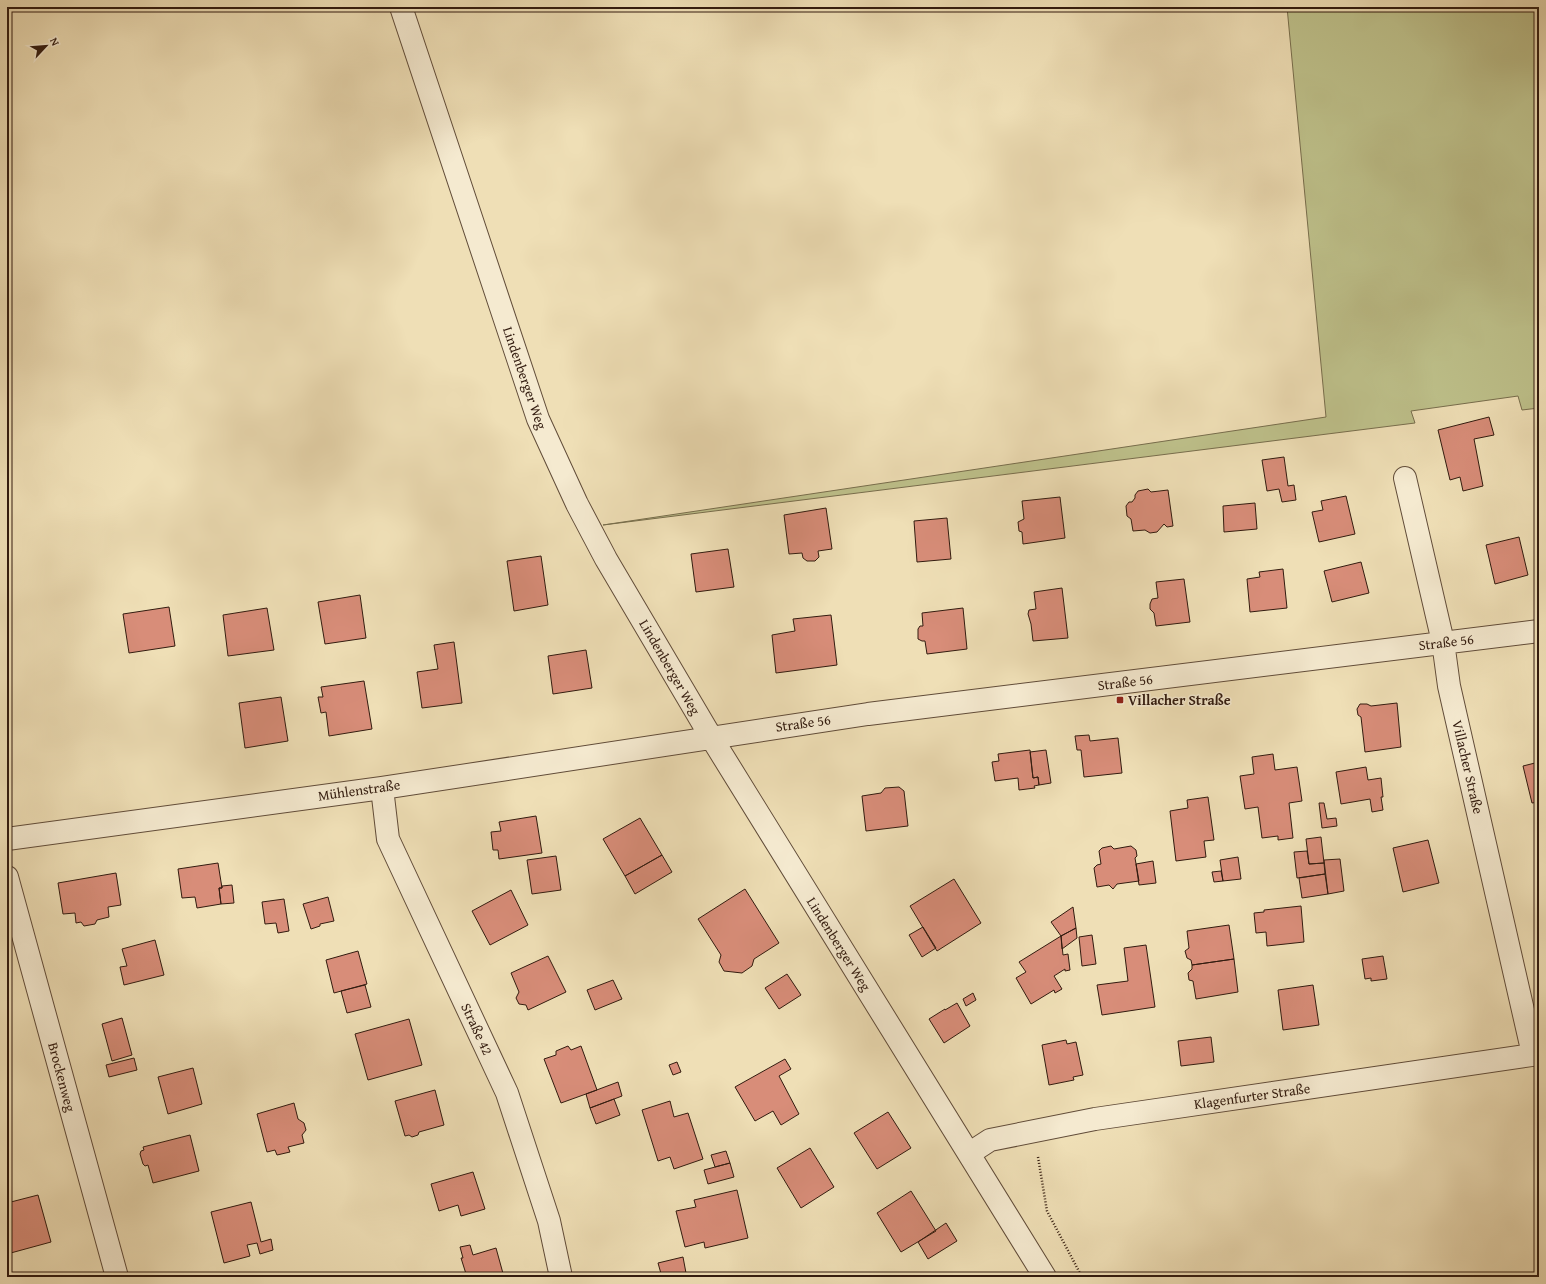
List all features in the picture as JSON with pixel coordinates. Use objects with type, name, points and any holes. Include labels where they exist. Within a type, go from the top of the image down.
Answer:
[{"type":"street","name":"Lindenberger Weg","points":[[400,7],[538,419],[577,504],[606,559],[711,737],[1045,1277]]},
{"type":"street","name":"Villacher Straße","points":[[1405,478],[1443,642],[1449,686],[1536,1054]]},
{"type":"street","name":"Straße 56","points":[[711,737],[868,714],[1539,631]]},
{"type":"street","name":"Mühlenstraße","points":[[7,839],[382,788],[711,737]]},
{"type":"street","name":"Straße 42","points":[[382,788],[388,839],[507,1093],[549,1221],[561,1277]]},
{"type":"street","name":"Brockenweg","points":[[7,877],[117,1277]]},
{"type":"street","name":"Klagenfurter Straße","points":[[970,1154],[990,1140],[1095,1119],[1536,1054]]},
{"type":"path","points":[[1032,1131],[1041,1168],[1047,1211],[1082,1277]]},
{"type":"green space","points":[[1287,7],[1539,7],[1539,408],[1522,410],[1518,396],[1411,411],[1415,423],[603,525],[1326,417]]},
{"type":"building","points":[[1489,417],[1494,435],[1474,439],[1483,486],[1463,491],[1460,477],[1450,480],[1438,430]]},
{"type":"building","points":[[1284,457],[1288,486],[1294,485],[1296,500],[1282,502],[1279,489],[1267,491],[1262,460]]},
{"type":"building","points":[[1148,489],[1151,492],[1168,490],[1173,526],[1167,527],[1164,524],[1157,532],[1150,533],[1145,530],[1133,531],[1131,519],[1127,516],[1126,506],[1129,502],[1132,502],[1138,491]]},
{"type":"building","points":[[1346,496],[1355,534],[1319,542],[1312,512],[1323,510],[1321,501]]},
{"type":"building","points":[[1060,497],[1065,538],[1023,544],[1022,532],[1019,531],[1018,522],[1024,519],[1022,501]]},
{"type":"building","points":[[1255,503],[1257,529],[1224,532],[1223,506]]},
{"type":"building","points":[[826,508],[832,549],[818,551],[819,557],[815,561],[807,561],[803,558],[802,553],[789,554],[784,515]]},
{"type":"building","points":[[947,518],[951,559],[917,562],[914,521]]},
{"type":"building","points":[[1519,537],[1528,575],[1495,584],[1486,545]]},
{"type":"building","points":[[728,549],[734,587],[696,592],[691,554]]},
{"type":"building","points":[[541,556],[548,605],[514,611],[507,561]]},
{"type":"building","points":[[1361,562],[1369,593],[1332,602],[1324,571]]},
{"type":"building","points":[[1283,569],[1287,608],[1250,612],[1247,579],[1260,577],[1259,572]]},
{"type":"building","points":[[1184,579],[1190,622],[1156,626],[1154,613],[1150,609],[1150,604],[1152,599],[1158,598],[1156,582]]},
{"type":"building","points":[[1062,588],[1068,638],[1033,641],[1028,614],[1029,610],[1036,609],[1034,592]]},
{"type":"building","points":[[360,595],[366,638],[325,644],[318,602]]},
{"type":"building","points":[[169,607],[175,646],[129,653],[123,614]]},
{"type":"building","points":[[267,608],[274,650],[228,656],[223,615]]},
{"type":"building","points":[[963,608],[967,649],[927,654],[925,641],[918,639],[918,629],[920,626],[923,626],[922,613]]},
{"type":"building","points":[[831,615],[837,665],[776,673],[772,635],[795,631],[793,619]]},
{"type":"building","points":[[454,642],[462,703],[422,708],[417,672],[438,669],[434,645]]},
{"type":"building","points":[[586,650],[592,688],[553,694],[548,656]]},
{"type":"building","points":[[364,681],[372,729],[329,736],[326,712],[321,713],[318,697],[323,697],[321,687]]},
{"type":"building","points":[[281,697],[288,741],[245,748],[239,703]]},
{"type":"building","points":[[1397,703],[1401,747],[1365,752],[1361,717],[1358,715],[1357,709],[1360,704],[1367,704],[1371,706]]},
{"type":"building","points":[[1089,735],[1090,741],[1118,738],[1122,773],[1084,777],[1081,750],[1077,750],[1075,736]]},
{"type":"building","points":[[1030,750],[1033,778],[1038,777],[1039,785],[1034,786],[1035,788],[1019,790],[1018,778],[995,781],[992,762],[999,761],[998,754]]},
{"type":"building","points":[[1046,750],[1051,783],[1039,785],[1038,777],[1033,778],[1030,752]]},
{"type":"building","points":[[1273,754],[1275,770],[1297,767],[1302,801],[1289,803],[1293,838],[1278,840],[1278,836],[1262,838],[1258,807],[1245,809],[1240,776],[1254,774],[1252,757]]},
{"type":"building","points":[[1539,762],[1539,802],[1532,803],[1523,766]]},
{"type":"building","points":[[1366,767],[1368,780],[1381,778],[1383,810],[1372,812],[1370,799],[1341,804],[1336,772]]},
{"type":"building","points":[[899,787],[904,791],[908,826],[866,831],[862,796],[881,793],[885,788]]},
{"type":"building","points":[[1208,797],[1214,840],[1204,841],[1206,857],[1176,861],[1170,811],[1188,808],[1187,800]]},
{"type":"building","points":[[1319,803],[1324,803],[1327,819],[1336,818],[1337,826],[1322,828]]},
{"type":"building","points":[[536,816],[542,853],[499,859],[498,850],[493,850],[491,832],[501,831],[499,822]]},
{"type":"building","points":[[640,818],[662,855],[625,876],[603,839]]},
{"type":"building","points":[[1321,837],[1324,863],[1309,864],[1306,839]]},
{"type":"building","points":[[1428,840],[1439,883],[1403,892],[1393,848]]},
{"type":"building","points":[[1111,846],[1114,849],[1131,846],[1136,850],[1137,856],[1135,858],[1139,881],[1117,884],[1113,889],[1109,885],[1097,887],[1094,868],[1101,864],[1099,851],[1102,848]]},
{"type":"building","points":[[1307,851],[1309,864],[1324,863],[1325,874],[1297,878],[1294,852]]},
{"type":"building","points":[[662,855],[672,872],[635,894],[625,876]]},
{"type":"building","points":[[556,856],[561,890],[532,894],[527,860]]},
{"type":"building","points":[[1238,857],[1241,879],[1223,881],[1220,860]]},
{"type":"building","points":[[1340,859],[1344,891],[1328,894],[1324,860]]},
{"type":"building","points":[[1153,861],[1156,883],[1139,885],[1136,864]]},
{"type":"building","points":[[218,863],[222,888],[219,888],[221,904],[197,908],[195,897],[182,898],[178,869]]},
{"type":"building","points":[[1221,871],[1223,881],[1214,882],[1212,872]]},
{"type":"building","points":[[116,873],[121,905],[108,907],[109,917],[97,920],[95,924],[84,926],[81,922],[76,923],[75,913],[63,914],[58,883]]},
{"type":"building","points":[[1325,874],[1328,894],[1302,898],[1299,878]]},
{"type":"building","points":[[954,879],[981,923],[937,951],[910,906]]},
{"type":"building","points":[[232,885],[234,903],[221,904],[219,888],[222,888],[222,886]]},
{"type":"building","points":[[745,889],[779,943],[754,959],[752,966],[742,973],[724,971],[719,962],[721,955],[698,919]]},
{"type":"building","points":[[511,890],[528,925],[490,945],[472,911]]},
{"type":"building","points":[[328,897],[334,921],[320,924],[320,926],[311,929],[303,904]]},
{"type":"building","points":[[284,899],[289,931],[278,933],[276,923],[265,924],[262,902]]},
{"type":"building","points":[[1301,906],[1304,942],[1267,946],[1266,932],[1256,933],[1254,913],[1264,912],[1264,910]]},
{"type":"building","points":[[1073,907],[1076,928],[1061,936],[1051,922]]},
{"type":"building","points":[[1229,925],[1234,959],[1192,965],[1191,960],[1187,958],[1185,951],[1189,948],[1187,931]]},
{"type":"building","points":[[923,927],[936,948],[922,957],[909,935]]},
{"type":"building","points":[[1076,928],[1077,938],[1062,949],[1061,936]]},
{"type":"building","points":[[1092,935],[1096,964],[1082,966],[1079,937]]},
{"type":"building","points":[[1061,936],[1063,955],[1068,954],[1070,970],[1065,971],[1065,969],[1054,976],[1062,989],[1055,993],[1054,990],[1031,1004],[1016,978],[1026,972],[1019,962]]},
{"type":"building","points":[[155,940],[164,975],[124,985],[120,967],[127,966],[122,949]]},
{"type":"building","points":[[1146,945],[1155,1007],[1102,1015],[1097,985],[1128,981],[1124,948]]},
{"type":"building","points":[[358,951],[367,984],[334,993],[326,960]]},
{"type":"building","points":[[548,956],[566,992],[528,1010],[526,1005],[519,1004],[516,998],[519,992],[511,973]]},
{"type":"building","points":[[1383,956],[1387,979],[1371,981],[1371,978],[1365,979],[1362,959]]},
{"type":"building","points":[[1234,959],[1238,992],[1196,999],[1193,981],[1189,980],[1188,973],[1192,969],[1192,965]]},
{"type":"building","points":[[787,974],[801,995],[779,1009],[765,988]]},
{"type":"building","points":[[613,980],[622,999],[595,1010],[587,990]]},
{"type":"building","points":[[365,985],[371,1007],[347,1013],[341,991]]},
{"type":"building","points":[[1313,985],[1319,1025],[1283,1030],[1278,990]]},
{"type":"building","points":[[973,993],[976,1000],[966,1006],[963,999]]},
{"type":"building","points":[[957,1003],[970,1026],[944,1043],[929,1019]]},
{"type":"building","points":[[122,1018],[132,1055],[112,1061],[102,1024]]},
{"type":"building","points":[[409,1019],[422,1065],[368,1080],[355,1034]]},
{"type":"building","points":[[1211,1037],[1214,1062],[1181,1066],[1178,1041]]},
{"type":"building","points":[[1066,1040],[1067,1044],[1076,1042],[1083,1075],[1073,1077],[1074,1080],[1049,1085],[1042,1045]]},
{"type":"building","points":[[568,1046],[571,1050],[581,1046],[597,1090],[561,1103],[544,1059],[556,1055],[556,1051]]},
{"type":"building","points":[[134,1058],[137,1070],[109,1077],[106,1065]]},
{"type":"building","points":[[785,1059],[791,1069],[779,1076],[799,1114],[781,1125],[773,1111],[755,1121],[735,1087]]},
{"type":"building","points":[[677,1062],[681,1072],[673,1075],[669,1065]]},
{"type":"building","points":[[193,1068],[202,1104],[168,1114],[158,1077]]},
{"type":"building","points":[[618,1082],[622,1096],[590,1108],[586,1094]]},
{"type":"building","points":[[435,1090],[444,1125],[419,1132],[418,1135],[412,1137],[409,1135],[405,1136],[395,1101]]},
{"type":"building","points":[[614,1099],[620,1115],[596,1124],[590,1108]]},
{"type":"building","points":[[670,1101],[674,1117],[688,1113],[703,1159],[674,1169],[670,1157],[658,1161],[642,1110]]},
{"type":"building","points":[[294,1103],[298,1119],[304,1123],[306,1130],[302,1135],[304,1143],[288,1147],[290,1152],[277,1155],[275,1150],[267,1152],[257,1114]]},
{"type":"building","points":[[888,1112],[911,1148],[877,1169],[854,1133]]},
{"type":"building","points":[[190,1135],[199,1171],[153,1183],[148,1165],[145,1166],[143,1164],[140,1154],[141,1151],[144,1150],[143,1147]]},
{"type":"building","points":[[810,1148],[834,1187],[801,1208],[777,1168]]},
{"type":"building","points":[[726,1151],[730,1163],[715,1167],[711,1155]]},
{"type":"building","points":[[730,1163],[734,1177],[708,1184],[704,1170]]},
{"type":"building","points":[[473,1172],[485,1209],[461,1216],[458,1205],[439,1211],[431,1184]]},
{"type":"building","points":[[737,1190],[748,1238],[705,1248],[704,1242],[685,1247],[676,1211],[696,1207],[694,1200]]},
{"type":"building","points":[[911,1191],[936,1231],[901,1252],[877,1213]]},
{"type":"building","points":[[38,1195],[51,1242],[7,1254],[7,1233],[9,1232],[7,1223],[7,1203]]},
{"type":"building","points":[[251,1202],[261,1242],[271,1239],[273,1250],[260,1254],[257,1243],[247,1245],[250,1256],[224,1263],[211,1212]]},
{"type":"building","points":[[946,1223],[957,1241],[928,1259],[918,1242]]},
{"type":"building","points":[[470,1245],[473,1255],[496,1248],[504,1277],[467,1277],[461,1258],[463,1258],[460,1247]]},
{"type":"building","points":[[683,1257],[686,1273],[662,1277],[658,1263]]},
{"type":"building","points":[[309,1273],[310,1275],[319,1273],[320,1277],[295,1277]]},
{"type":"building","points":[[686,1273],[688,1277],[669,1277]]},
{"type":"place","name":"Villacher Straße","points":[[1120,700]]}]
